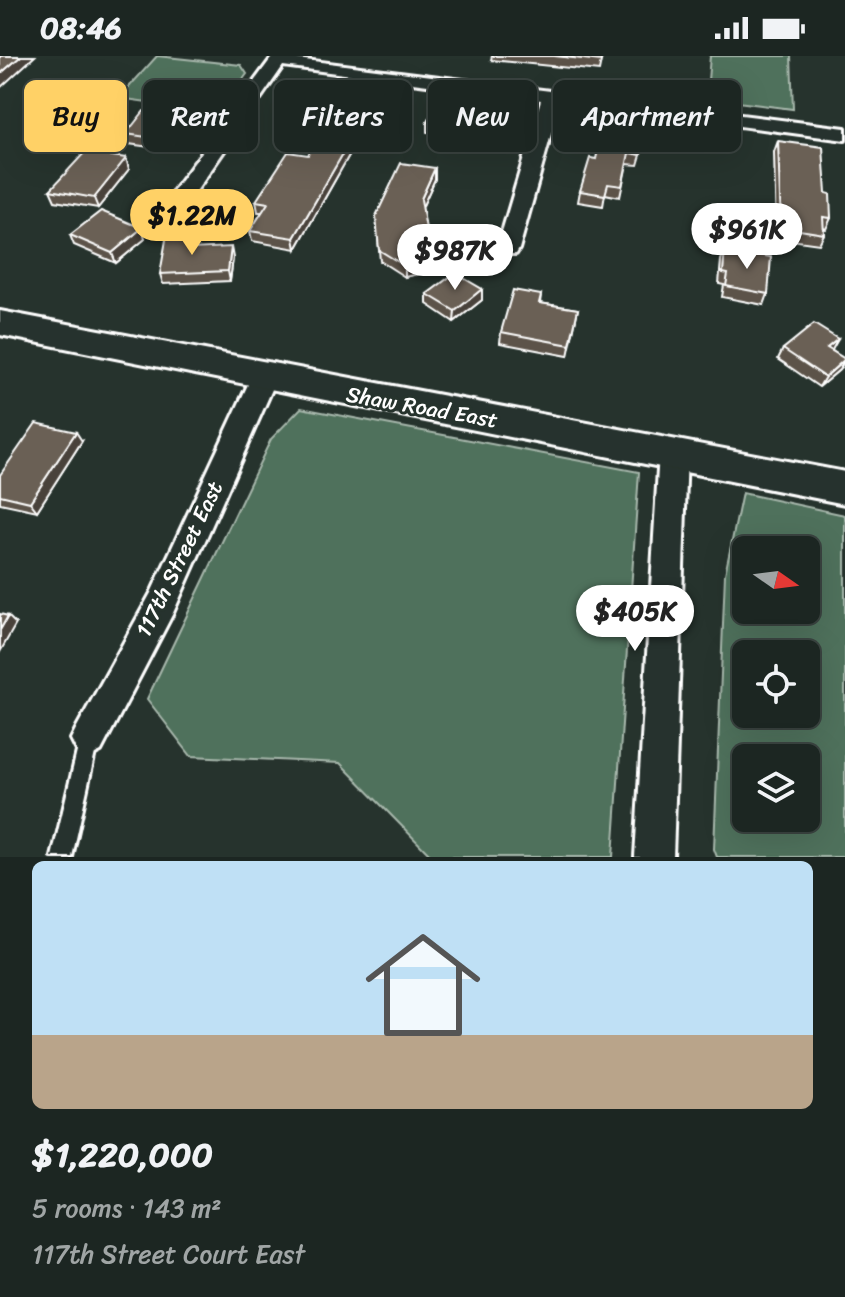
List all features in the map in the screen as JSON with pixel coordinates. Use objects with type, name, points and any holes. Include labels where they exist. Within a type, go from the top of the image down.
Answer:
[{"type":"main road","name":"Shaw Road East","points":[[0,323],[264,378],[673,452],[845,488]]},
{"type":"street","points":[[182,195],[278,60],[845,134]]},
{"type":"street","points":[[508,249],[552,96]]},
{"type":"street","name":"117th Street East","points":[[89,739],[162,603],[264,378]]},
{"type":"street","points":[[654,857],[673,452]]},
{"type":"lane","points":[[62,857],[89,739]]},
{"type":"green space","points":[[157,56],[241,65],[247,74],[242,80],[143,80],[143,101],[127,99],[127,89]]},
{"type":"green space","points":[[710,56],[791,56],[793,109],[741,102],[741,80],[708,80]]},
{"type":"green space","points":[[301,408],[639,472],[613,857],[432,857],[340,763],[191,756],[147,699],[271,439]]},
{"type":"green space","points":[[742,493],[845,515],[845,857],[717,857],[714,849],[725,574],[732,541],[732,624],[820,624],[820,536],[733,536]]},
{"type":"building","points":[[0,56],[21,56],[0,74]]},
{"type":"building","points":[[554,56],[602,56],[601,61]]},
{"type":"building","points":[[143,112],[143,136],[127,133]]},
{"type":"building","points":[[778,141],[823,147],[831,218],[823,217],[824,234],[781,227]]},
{"type":"building","points":[[85,152],[126,158],[94,198],[50,190]]},
{"type":"building","points":[[288,152],[308,155],[310,152],[344,152],[294,238],[250,231],[268,203],[256,201]]},
{"type":"building","points":[[597,152],[641,152],[641,155],[629,153],[622,186],[608,184],[605,195],[580,191],[590,158],[596,159]]},
{"type":"building","points":[[401,163],[435,168],[421,199],[431,260],[405,266],[379,250],[376,216]]},
{"type":"building","points":[[101,211],[142,228],[112,253],[70,235]]},
{"type":"building","points":[[193,233],[190,249],[231,247],[228,271],[160,274],[167,234]]},
{"type":"building","points":[[725,249],[771,257],[768,294],[726,286],[728,274],[723,273]]},
{"type":"building","points":[[455,273],[482,289],[455,311],[427,294]]},
{"type":"building","points":[[513,290],[541,295],[539,303],[578,309],[570,345],[501,332]]},
{"type":"building","points":[[814,324],[838,339],[827,348],[845,359],[825,377],[783,349]]},
{"type":"building","points":[[36,423],[76,432],[30,502],[0,495],[0,475]]},
{"type":"building","points":[[0,614],[8,616],[0,630]]}]
